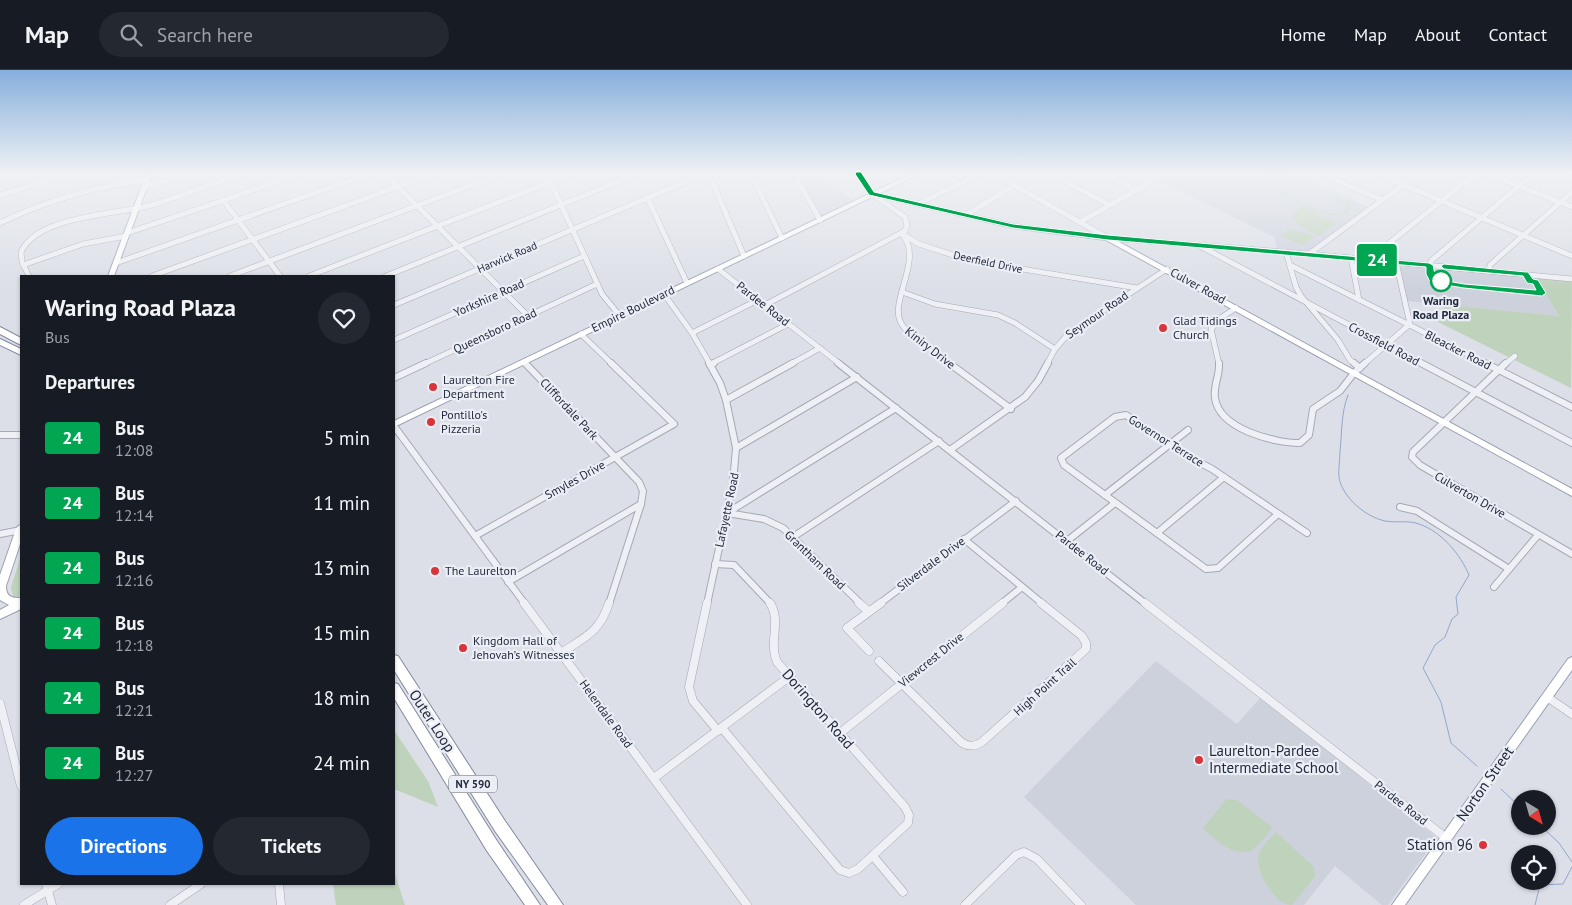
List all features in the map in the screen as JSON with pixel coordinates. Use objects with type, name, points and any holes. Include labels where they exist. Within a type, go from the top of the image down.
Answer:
[{"type":"highway","points":[[0,330],[20,341]]},
{"type":"highway","points":[[0,342],[20,352]]},
{"type":"highway","name":"Outer Loop","points":[[395,662],[500,826],[556,905]]},
{"type":"highway","name":"Outer Loop","points":[[395,690],[487,837],[533,905]]},
{"type":"main road","points":[[111,275],[134,213]]},
{"type":"main road","name":"Empire Boulevard","points":[[395,425],[834,213]]},
{"type":"main road","name":"Culver Road","points":[[957,213],[1013,226],[1108,238],[1357,371],[1572,493]]},
{"type":"main road","points":[[20,532],[0,587],[1,594],[6,600],[20,603]]},
{"type":"main road","points":[[0,615],[20,604]]},
{"type":"main road","name":"Norton Street","points":[[1398,905],[1572,662]]},
{"type":"street","points":[[0,223],[20,213]]},
{"type":"street","points":[[28,275],[20,256],[23,248],[31,239],[44,231],[89,217],[113,213]]},
{"type":"street","points":[[23,265],[83,244],[126,234],[186,213]]},
{"type":"street","points":[[233,213],[279,275]]},
{"type":"street","points":[[116,263],[258,213]]},
{"type":"street","points":[[155,275],[326,213]]},
{"type":"street","points":[[233,275],[396,213]]},
{"type":"street","points":[[425,213],[528,316]]},
{"type":"street","points":[[312,275],[471,213]]},
{"type":"street","points":[[388,275],[539,213]]},
{"type":"street","points":[[565,213],[604,299],[620,316]]},
{"type":"street","name":"Harwick Road","points":[[395,305],[611,213]]},
{"type":"street","points":[[655,213],[687,283]]},
{"type":"street","points":[[726,213],[744,256]]},
{"type":"street","points":[[770,213],[782,238]]},
{"type":"street","points":[[816,213],[820,220]]},
{"type":"street","points":[[765,305],[902,234],[907,226],[905,217],[899,213]]},
{"type":"street","points":[[1064,213],[1108,238],[1309,254],[1572,279]]},
{"type":"street","points":[[1080,222],[1096,213]]},
{"type":"street","points":[[1309,254],[1364,213]]},
{"type":"street","points":[[1368,260],[1425,213]]},
{"type":"street","points":[[1472,213],[1572,255]]},
{"type":"street","points":[[1429,265],[1432,260],[1486,213]]},
{"type":"street","points":[[1490,271],[1490,266],[1548,213]]},
{"type":"street","name":"Deerfield Drive","points":[[902,234],[919,244],[968,260],[1137,288]]},
{"type":"street","name":"Kiniry Drive","points":[[902,234],[906,241],[908,270],[897,312],[903,327],[1011,409]]},
{"type":"street","name":"Crossfield Road","points":[[1196,245],[1572,443]]},
{"type":"street","points":[[1286,252],[1296,287],[1338,340],[1357,371]]},
{"type":"street","name":"Yorkshire Road","points":[[395,340],[584,256]]},
{"type":"street","points":[[1351,258],[1359,300]]},
{"type":"street","points":[[1236,308],[1214,322],[1210,332],[1219,367],[1214,399],[1221,411],[1236,425],[1252,434],[1278,442],[1300,443],[1309,436],[1313,409],[1340,391],[1357,371],[1409,325],[1396,262]]},
{"type":"street","name":"Bleacker Road","points":[[1290,265],[1572,407]]},
{"type":"street","name":"Pardee Road","points":[[718,269],[1446,838]]},
{"type":"street","name":"Seymour Road","points":[[950,450],[1011,409],[1034,387],[1056,349],[1073,329],[1167,269]]},
{"type":"street","name":"Queensboro Road","points":[[395,378],[597,284]]},
{"type":"street","points":[[902,292],[935,304],[998,315],[1015,323],[1056,349]]},
{"type":"street","name":"Lafayette Road","points":[[664,294],[692,334],[710,365],[726,400],[736,448],[731,496],[690,687],[693,701],[720,729],[837,868],[845,872],[853,872],[873,856]]},
{"type":"street","points":[[692,334],[758,300]]},
{"type":"street","points":[[710,365],[788,324]]},
{"type":"street","name":"Smyles Drive","points":[[475,536],[674,424],[581,334]]},
{"type":"street","points":[[726,400],[820,348]]},
{"type":"street","points":[[1445,422],[1514,356]]},
{"type":"street","name":"Cliffordale Park","points":[[524,362],[641,485],[643,494],[641,504]]},
{"type":"street","points":[[736,448],[857,377]]},
{"type":"street","points":[[727,514],[896,408]]},
{"type":"street","name":"Governor Terrace","points":[[1278,514],[1218,568],[1213,569],[1200,566],[1064,465],[1060,460],[1062,456],[1115,417],[1122,414],[1130,417],[1224,477],[1308,533]]},
{"type":"street","name":"Culverton Drive","points":[[1445,422],[1414,452],[1412,455],[1414,461],[1572,554]]},
{"type":"street","name":"Helendale Road","points":[[395,426],[747,905]]},
{"type":"street","points":[[1105,495],[1188,430]]},
{"type":"street","points":[[0,435],[20,435]]},
{"type":"street","points":[[793,537],[939,441]]},
{"type":"street","points":[[1156,533],[1224,477]]},
{"type":"street","points":[[731,496],[746,502]]},
{"type":"street","name":"Silverdale Drive","points":[[869,651],[847,628],[1016,501]]},
{"type":"street","points":[[1066,541],[1115,503]]},
{"type":"street","points":[[508,582],[641,504]]},
{"type":"street","points":[[561,653],[589,635],[604,619],[641,504]]},
{"type":"street","points":[[1400,507],[1417,511],[1509,569]]},
{"type":"street","name":"Grantham Road","points":[[727,514],[770,521],[783,528],[868,611]]},
{"type":"street","points":[[0,534],[20,529]]},
{"type":"street","points":[[1494,587],[1538,535]]},
{"type":"street","name":"High Point Trail","points":[[879,661],[962,743],[970,747],[982,742],[1084,652],[1086,647],[1082,636],[964,539]]},
{"type":"street","name":"Dorington Road","points":[[715,564],[734,564],[772,606],[776,616],[772,653],[777,662],[905,807],[909,816],[906,826],[873,856]]},
{"type":"street","name":"Viewcrest Drive","points":[[839,734],[1022,587]]},
{"type":"street","points":[[654,778],[789,677]]},
{"type":"street","points":[[1547,697],[1572,714]]},
{"type":"street","points":[[0,703],[20,782]]},
{"type":"street","points":[[967,904],[1016,855],[1024,852],[1037,859],[1081,905]]},
{"type":"street","points":[[873,856],[902,892]]},
{"type":"street","points":[[170,905],[200,885]]},
{"type":"street","points":[[279,885],[281,905]]},
{"type":"street","points":[[24,905],[47,887],[52,905]]},
{"type":"shaded area","points":[[1225,213],[1361,213],[1309,251],[1277,249],[1274,237]]},
{"type":"shaded area","name":"Waring Road Plaza","points":[[1399,266],[1536,277],[1559,316],[1407,301]]},
{"type":"shaded area","name":"Laurelton-Pardee Intermediate School","points":[[1156,661],[1237,724],[1260,698],[1437,838],[1388,905],[1382,905],[1335,866],[1304,905],[1136,905],[1024,797]]},
{"type":"green space","points":[[1295,213],[1317,213],[1336,223],[1319,236],[1308,231],[1293,218]]},
{"type":"green space","points":[[1325,213],[1335,214],[1347,213],[1343,215]]},
{"type":"green space","points":[[1291,229],[1315,236],[1302,245],[1280,235]]},
{"type":"green space","points":[[1536,277],[1572,280],[1571,388],[1430,318],[1447,305],[1559,316]]},
{"type":"green space","points":[[20,559],[20,596],[13,597],[11,587]]},
{"type":"green space","points":[[395,732],[428,781],[438,807],[395,789]]},
{"type":"green space","points":[[1227,799],[1237,800],[1272,827],[1264,839],[1250,852],[1229,849],[1203,828]]},
{"type":"green space","points":[[1276,832],[1314,867],[1315,877],[1292,905],[1285,904],[1267,886],[1258,861],[1260,851]]},
{"type":"green space","points":[[395,874],[405,905],[336,905],[333,885],[395,885]]},
{"type":"waterway","points":[[1348,395],[1343,416],[1339,472],[1339,478],[1345,493],[1356,506],[1378,519],[1389,522],[1415,523],[1435,532],[1443,538],[1461,559],[1469,575],[1456,597],[1458,614],[1452,619],[1445,637],[1435,645],[1423,668],[1441,702],[1451,743],[1477,766]]},
{"type":"waterway","points":[[1501,789],[1511,798]]},
{"type":"waterway","points":[[1551,835],[1559,843],[1572,862]]},
{"type":"waterway","points":[[1535,905],[1540,885],[1563,884],[1572,867]]},
{"type":"bus line","name":"24","points":[[957,213],[1013,226],[1108,238],[1429,265],[1433,280],[1464,286],[1542,293],[1535,282],[1530,282],[1526,274],[1444,266]]},
{"type":"place","name":"Waring Road Plaza","points":[[1441,281]]},
{"type":"place","name":"Glad Tidings Church","points":[[1163,328]]},
{"type":"place","name":"Laurelton Fire Department","points":[[433,387]]},
{"type":"place","name":"Pontillo's Pizzeria","points":[[431,422]]},
{"type":"place","name":"The Laurelton","points":[[435,571]]},
{"type":"place","name":"Kingdom Hall of Jehovah’s Witnesses","points":[[463,648]]},
{"type":"place","name":"Laurelton-Pardee Intermediate School","points":[[1199,760]]},
{"type":"place","name":"Station 96","points":[[1483,845]]}]
